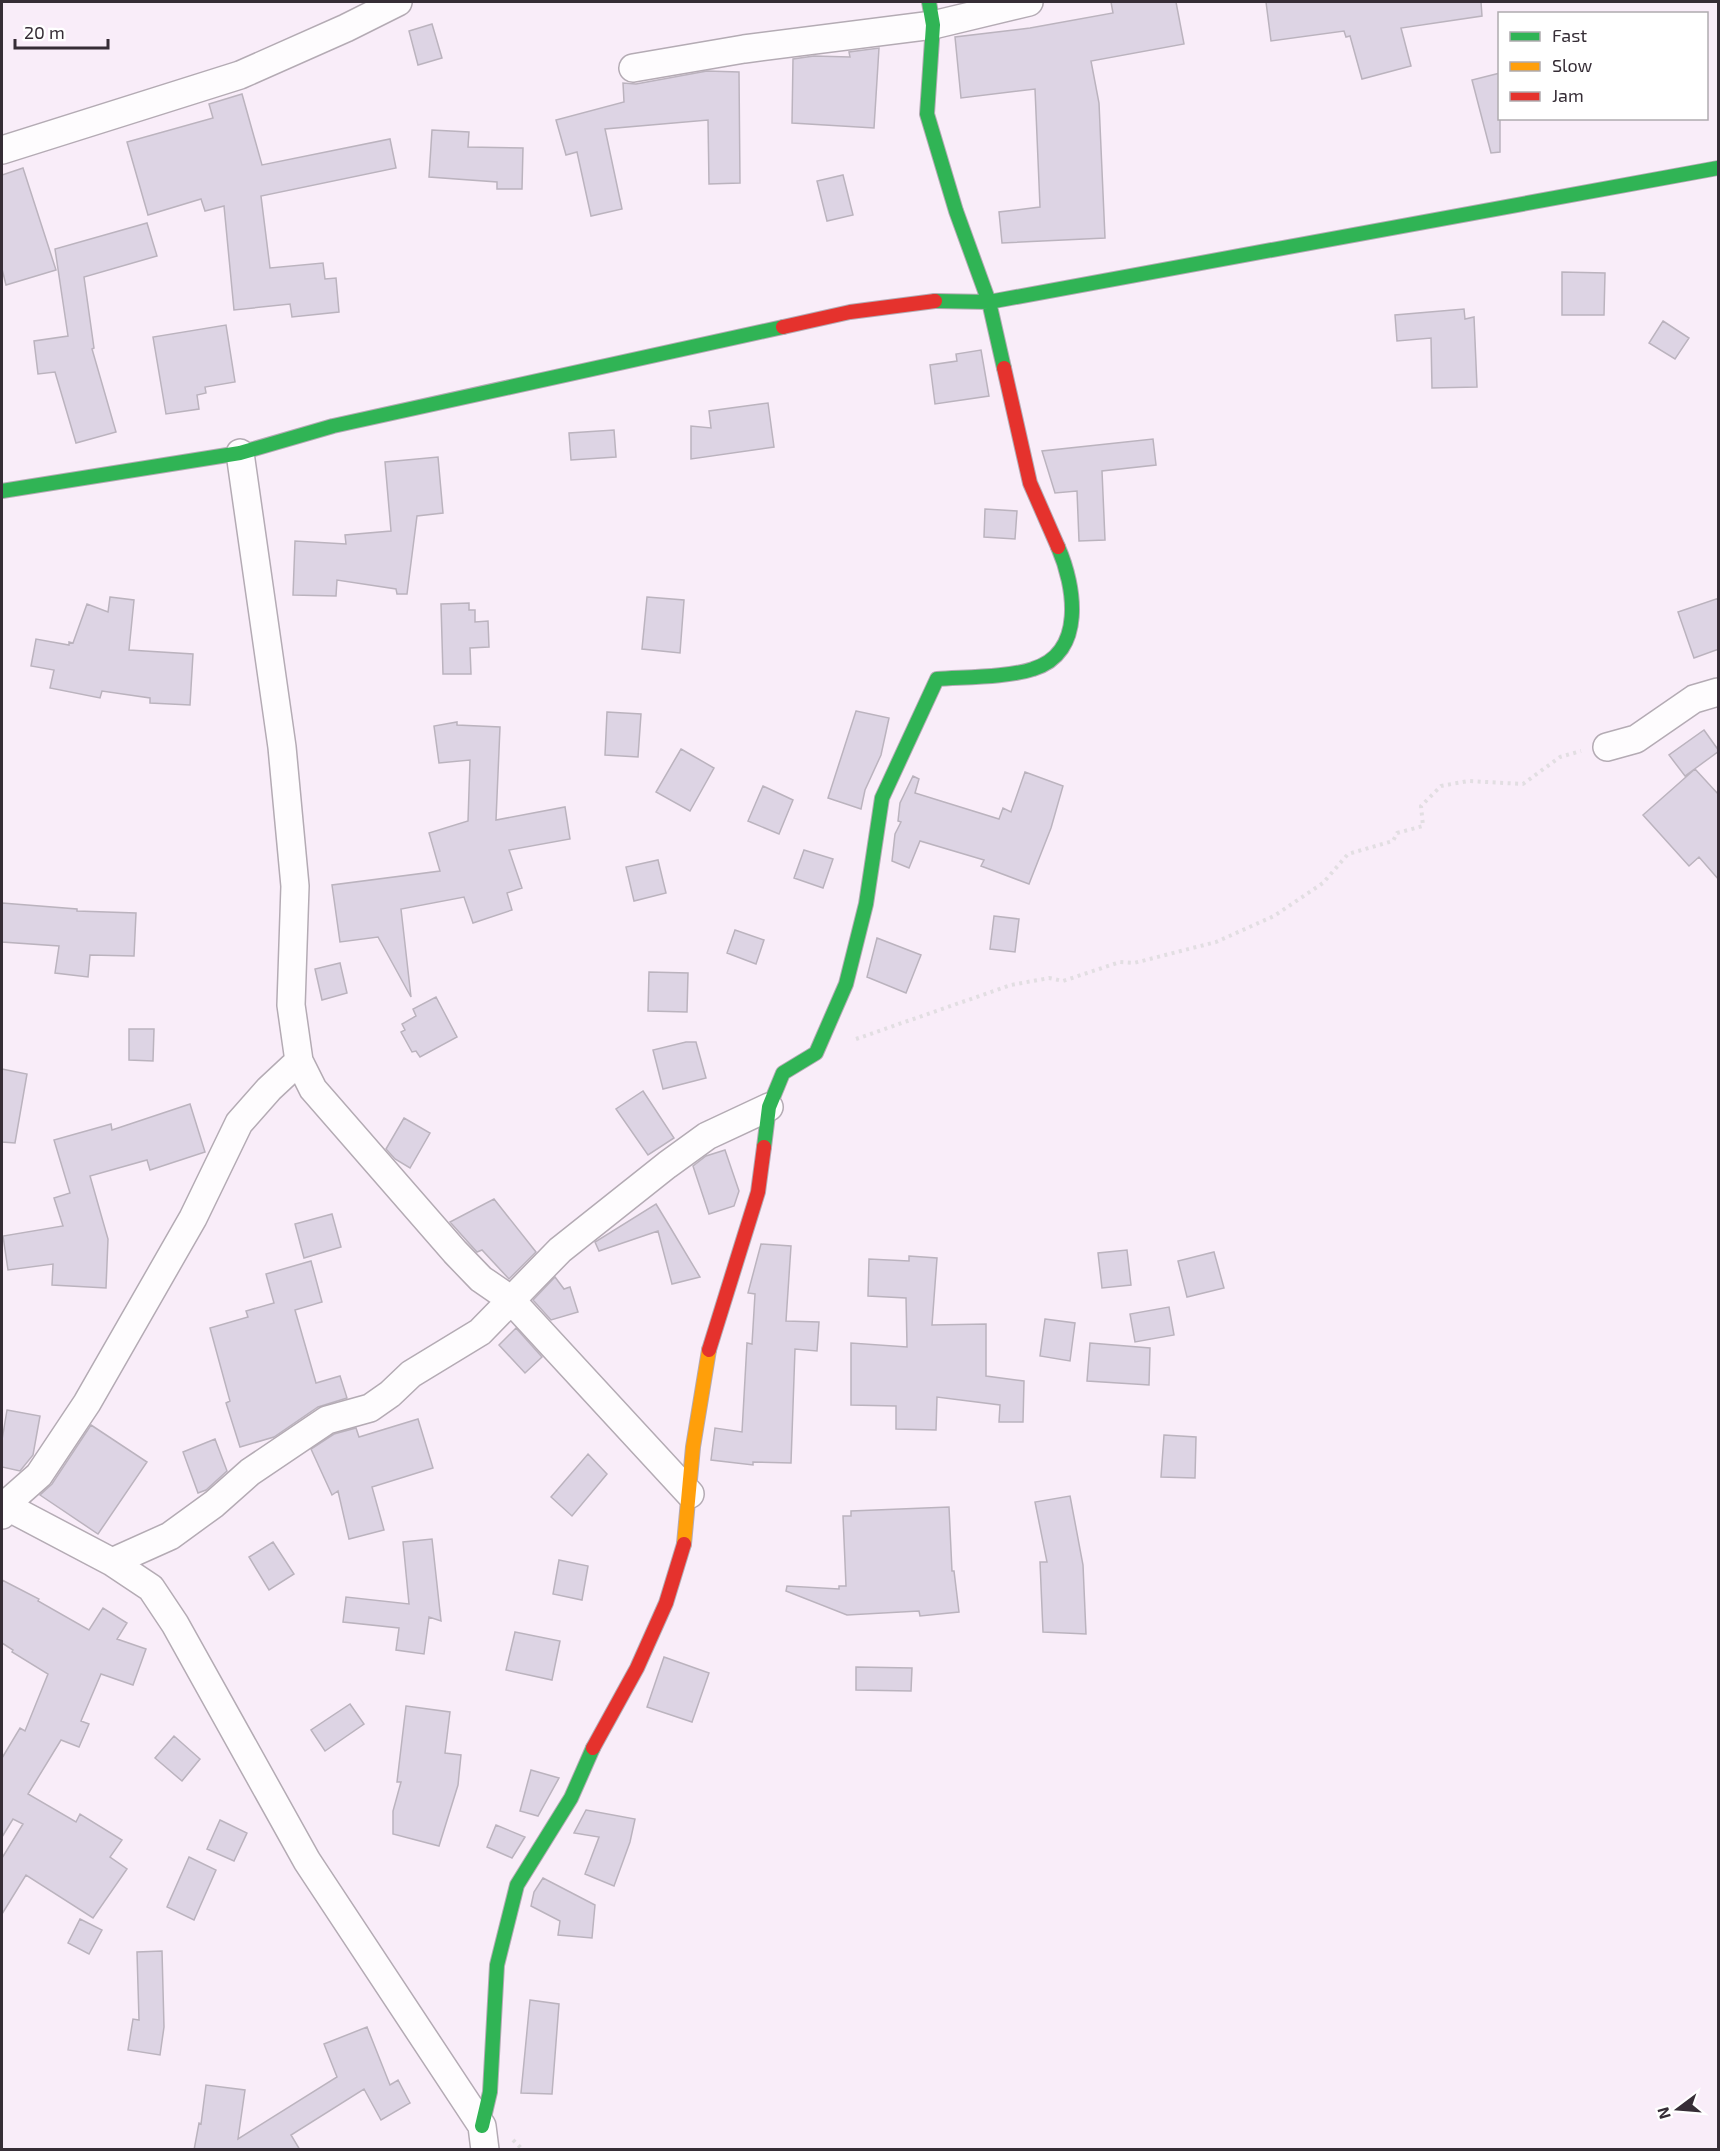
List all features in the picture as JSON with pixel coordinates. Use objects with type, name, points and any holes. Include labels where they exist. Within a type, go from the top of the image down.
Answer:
[{"type":"street","points":[[2,150],[240,75],[398,2]]},
{"type":"street","points":[[633,68],[744,50],[931,13],[1029,2]]},
{"type":"street","points":[[483,2138],[490,2092],[497,1965],[517,1885],[571,1798],[593,1749],[637,1668],[666,1603],[683,1553],[693,1447],[709,1350],[758,1192],[769,1107],[783,1072],[816,1053],[846,984],[866,904],[882,798],[936,679],[1032,670],[1053,662],[1068,637],[1073,605],[1062,559],[1030,483],[989,302],[956,212],[927,114],[931,13]]},
{"type":"street","points":[[2,491],[240,453],[345,424],[850,312],[940,300],[989,302],[1719,168]]},
{"type":"street","points":[[240,453],[282,747],[295,886],[291,1005],[299,1061],[314,1089],[455,1252],[481,1279],[510,1299],[690,1494]]},
{"type":"street","points":[[1607,747],[1636,739],[1694,699],[1719,692]]},
{"type":"street","points":[[299,1061],[269,1089],[239,1124],[193,1218],[87,1403],[39,1475],[3,1508],[112,1562],[151,1588],[175,1624],[307,1861],[483,2138]]},
{"type":"street","points":[[112,1562],[170,1536],[214,1504],[250,1472],[327,1420],[370,1408],[390,1394],[411,1374],[480,1332],[560,1250],[667,1165],[707,1136],[769,1107]]},
{"type":"path","points":[[816,1053],[1011,985],[1048,978],[1063,981],[1120,962],[1134,963],[1216,942],[1274,916],[1323,884],[1348,854],[1393,841],[1397,833],[1422,826],[1421,806],[1442,786],[1468,781],[1523,784],[1560,757],[1607,747]]},
{"type":"building","points":[[1111,2],[1176,2],[1184,44],[1091,61],[1099,103],[1105,238],[1002,243],[999,212],[1040,207],[1035,89],[961,98],[955,37],[1030,28],[1113,13]]},
{"type":"building","points":[[1266,2],[1481,2],[1482,16],[1401,28],[1411,66],[1362,79],[1350,36],[1346,37],[1344,31],[1271,41]]},
{"type":"building","points":[[432,24],[442,58],[418,65],[409,31]]},
{"type":"building","points":[[879,48],[874,128],[792,123],[793,59],[814,56],[850,57],[849,52]]},
{"type":"building","points":[[707,71],[739,72],[740,183],[709,184],[708,120],[605,129],[622,209],[591,216],[577,152],[566,155],[556,120],[624,102],[623,83],[636,84]]},
{"type":"building","points":[[1498,74],[1500,152],[1491,153],[1472,80]]},
{"type":"building","points":[[242,94],[262,165],[390,139],[396,168],[261,196],[270,268],[323,263],[325,279],[336,278],[339,312],[292,317],[290,304],[234,310],[224,206],[205,211],[201,199],[148,215],[127,142],[213,118],[209,104]]},
{"type":"building","points":[[432,130],[469,132],[468,147],[523,148],[522,189],[497,189],[497,182],[429,177]]},
{"type":"building","points":[[23,168],[56,270],[6,285],[2,269],[2,175]]},
{"type":"building","points":[[843,175],[853,215],[827,221],[817,181]]},
{"type":"building","points":[[147,223],[157,256],[84,277],[94,348],[92,349],[116,432],[76,443],[55,372],[38,374],[34,341],[68,336],[55,249]]},
{"type":"building","points":[[1562,272],[1605,273],[1604,315],[1562,315]]},
{"type":"building","points":[[1464,309],[1465,319],[1474,317],[1477,387],[1432,388],[1431,338],[1397,341],[1395,315]]},
{"type":"building","points":[[1663,321],[1689,338],[1675,359],[1649,343]]},
{"type":"building","points":[[226,325],[235,382],[205,387],[206,393],[197,395],[199,409],[166,414],[153,337]]},
{"type":"building","points":[[981,350],[989,396],[935,404],[930,365],[957,361],[956,354]]},
{"type":"building","points":[[768,403],[774,447],[691,459],[691,426],[711,428],[709,411]]},
{"type":"building","points":[[614,430],[616,457],[571,460],[569,433]]},
{"type":"building","points":[[1153,439],[1156,465],[1102,471],[1105,540],[1079,541],[1077,491],[1055,493],[1042,451]]},
{"type":"building","points":[[438,457],[443,513],[417,516],[407,594],[397,594],[396,589],[337,580],[336,596],[293,595],[295,541],[346,544],[345,535],[391,531],[385,462]]},
{"type":"building","points":[[985,509],[1017,511],[1015,539],[984,537]]},
{"type":"building","points":[[110,597],[134,600],[129,650],[193,654],[190,705],[150,703],[150,698],[102,691],[100,698],[50,688],[54,670],[31,666],[36,639],[69,645],[69,642],[73,643],[87,604],[108,612]]},
{"type":"building","points":[[647,597],[684,600],[680,653],[642,649]]},
{"type":"building","points":[[1719,598],[1719,649],[1694,658],[1678,612]]},
{"type":"building","points":[[469,603],[469,610],[475,610],[475,622],[488,621],[489,647],[470,648],[471,674],[443,674],[441,604]]},
{"type":"building","points":[[856,711],[889,718],[881,755],[865,790],[861,809],[828,798]]},
{"type":"building","points":[[607,712],[641,714],[638,757],[605,755]]},
{"type":"building","points":[[457,722],[457,725],[500,727],[496,820],[565,807],[570,839],[509,850],[522,888],[507,893],[512,910],[473,923],[464,897],[401,909],[411,997],[378,937],[340,942],[332,885],[440,871],[429,833],[468,821],[470,760],[439,763],[434,726]]},
{"type":"building","points":[[1704,730],[1719,751],[1685,776],[1669,755]]},
{"type":"building","points":[[681,749],[714,768],[690,811],[656,792]]},
{"type":"building","points":[[1695,769],[1719,795],[1719,880],[1699,857],[1689,866],[1643,815]]},
{"type":"building","points":[[1025,772],[1063,786],[1051,828],[1029,884],[981,866],[984,860],[920,841],[909,868],[892,861],[895,834],[901,822],[898,821],[900,803],[913,776],[919,779],[915,793],[999,819],[1003,808],[1011,812]]},
{"type":"building","points":[[763,786],[793,800],[779,834],[748,821]]},
{"type":"building","points":[[804,850],[833,859],[823,888],[794,878]]},
{"type":"building","points":[[658,860],[666,893],[634,901],[626,867]]},
{"type":"building","points":[[2,903],[77,909],[77,911],[136,913],[134,956],[90,955],[88,977],[55,973],[59,946],[2,942]]},
{"type":"building","points":[[994,916],[1019,919],[1015,952],[990,949]]},
{"type":"building","points":[[735,930],[764,940],[756,964],[727,953]]},
{"type":"building","points":[[877,938],[921,955],[906,993],[867,977]]},
{"type":"building","points":[[340,963],[347,993],[322,1000],[315,969]]},
{"type":"building","points":[[649,972],[688,973],[687,1012],[648,1011]]},
{"type":"building","points":[[436,997],[457,1037],[420,1057],[416,1051],[412,1052],[401,1032],[405,1030],[402,1024],[416,1016],[413,1009]]},
{"type":"building","points":[[129,1029],[154,1029],[153,1061],[129,1060]]},
{"type":"building","points":[[686,1042],[696,1042],[706,1078],[663,1089],[653,1050]]},
{"type":"building","points":[[2,1069],[27,1074],[15,1143],[2,1142]]},
{"type":"building","points":[[643,1091],[674,1138],[648,1155],[616,1109]]},
{"type":"building","points":[[190,1104],[205,1152],[150,1170],[147,1160],[90,1176],[108,1239],[106,1288],[52,1285],[53,1264],[8,1270],[3,1236],[63,1226],[54,1198],[70,1193],[54,1140],[111,1124],[112,1130]]},
{"type":"building","points":[[404,1118],[430,1133],[410,1168],[395,1159],[386,1149]]},
{"type":"building","points":[[725,1150],[739,1191],[734,1206],[709,1214],[693,1166],[706,1156]]},
{"type":"building","points":[[494,1199],[536,1252],[509,1279],[482,1250],[477,1252],[450,1222]]},
{"type":"building","points":[[656,1204],[700,1277],[672,1284],[658,1231],[599,1251],[595,1242]]},
{"type":"building","points":[[332,1214],[341,1247],[304,1258],[295,1224]]},
{"type":"building","points":[[761,1244],[791,1246],[786,1321],[819,1322],[817,1351],[795,1349],[791,1463],[753,1462],[753,1465],[711,1460],[715,1428],[742,1432],[747,1343],[752,1344],[755,1294],[748,1293]]},
{"type":"building","points":[[1127,1250],[1131,1285],[1102,1288],[1098,1253]]},
{"type":"building","points":[[1214,1252],[1224,1288],[1187,1297],[1178,1261]]},
{"type":"building","points":[[909,1256],[937,1258],[932,1325],[986,1324],[986,1376],[1024,1381],[1023,1422],[999,1422],[1000,1405],[937,1397],[936,1430],[896,1429],[896,1406],[851,1405],[851,1343],[907,1347],[906,1298],[868,1296],[869,1259],[909,1261]]},
{"type":"building","points":[[311,1261],[322,1302],[295,1310],[316,1383],[340,1376],[347,1398],[318,1407],[274,1437],[240,1447],[226,1403],[230,1401],[210,1328],[248,1317],[246,1311],[274,1303],[266,1274]]},
{"type":"building","points":[[555,1277],[564,1289],[570,1287],[578,1312],[551,1320],[533,1300]]},
{"type":"building","points":[[1169,1307],[1174,1335],[1135,1342],[1130,1314]]},
{"type":"building","points":[[1045,1319],[1075,1323],[1070,1361],[1040,1356]]},
{"type":"building","points":[[516,1328],[542,1357],[525,1373],[499,1345]]},
{"type":"building","points":[[1090,1343],[1150,1348],[1149,1385],[1087,1381]]},
{"type":"building","points":[[7,1410],[40,1416],[33,1455],[20,1471],[2,1467],[2,1440]]},
{"type":"building","points":[[418,1419],[433,1468],[372,1487],[384,1530],[349,1539],[338,1491],[332,1495],[311,1449],[334,1434],[356,1428],[359,1437]]},
{"type":"building","points":[[91,1425],[147,1462],[98,1534],[40,1495],[52,1484]]},
{"type":"building","points":[[1164,1435],[1196,1437],[1195,1478],[1161,1477]]},
{"type":"building","points":[[215,1439],[227,1471],[206,1490],[198,1493],[183,1452]]},
{"type":"building","points":[[588,1454],[607,1474],[572,1516],[551,1497]]},
{"type":"building","points":[[1070,1496],[1083,1565],[1086,1634],[1043,1632],[1040,1562],[1047,1562],[1035,1502]]},
{"type":"building","points":[[949,1507],[952,1571],[954,1571],[959,1612],[920,1616],[919,1611],[847,1615],[786,1591],[787,1586],[839,1589],[839,1586],[846,1586],[843,1516],[851,1516],[851,1511]]},
{"type":"building","points":[[432,1539],[441,1621],[429,1617],[424,1654],[396,1650],[399,1628],[343,1622],[346,1597],[409,1604],[403,1542]]},
{"type":"building","points":[[273,1542],[294,1574],[269,1590],[249,1557]]},
{"type":"building","points":[[559,1560],[588,1566],[582,1600],[553,1594]]},
{"type":"building","points":[[2,1580],[39,1599],[38,1601],[89,1630],[103,1608],[127,1623],[117,1639],[146,1649],[133,1685],[101,1674],[81,1721],[89,1724],[79,1747],[61,1740],[28,1794],[76,1822],[80,1814],[122,1840],[110,1857],[127,1869],[93,1918],[26,1875],[2,1914],[2,1858],[23,1824],[13,1819],[2,1837],[2,1758],[20,1728],[25,1731],[48,1674],[12,1652],[13,1650],[2,1643]]},
{"type":"building","points":[[515,1632],[560,1641],[552,1680],[506,1670]]},
{"type":"building","points":[[664,1657],[709,1673],[692,1722],[647,1707]]},
{"type":"building","points":[[856,1667],[912,1668],[911,1691],[856,1690]]},
{"type":"building","points":[[350,1704],[364,1724],[325,1751],[311,1730]]},
{"type":"building","points":[[406,1706],[450,1712],[445,1753],[461,1755],[458,1785],[439,1846],[393,1834],[393,1811],[401,1782],[397,1782]]},
{"type":"building","points":[[174,1736],[200,1759],[182,1781],[155,1758]]},
{"type":"building","points":[[531,1770],[559,1778],[538,1816],[520,1811]]},
{"type":"building","points":[[586,1810],[635,1819],[630,1842],[614,1886],[585,1874],[599,1837],[574,1833]]},
{"type":"building","points":[[220,1820],[247,1833],[234,1861],[207,1849]]},
{"type":"building","points":[[496,1825],[525,1837],[512,1858],[487,1847]]},
{"type":"building","points":[[189,1857],[216,1870],[194,1920],[167,1907]]},
{"type":"building","points":[[543,1878],[595,1905],[592,1938],[558,1935],[560,1921],[531,1906],[534,1892]]},
{"type":"building","points":[[80,1919],[102,1930],[89,1954],[68,1943]]},
{"type":"building","points":[[162,1951],[164,2027],[160,2055],[128,2050],[133,2019],[139,2020],[137,1952]]},
{"type":"building","points":[[530,2000],[559,2004],[552,2094],[521,2093]]},
{"type":"building","points":[[367,2027],[390,2085],[398,2080],[410,2103],[381,2120],[364,2089],[291,2135],[300,2150],[194,2150],[199,2123],[201,2124],[206,2085],[245,2090],[238,2139],[337,2077],[324,2044]]},
{"type":"traffic: fast","points":[[929,2],[933,25],[927,114],[956,211],[989,302],[1004,368]]},
{"type":"traffic: fast","points":[[935,301],[989,302],[1718,168]]},
{"type":"traffic: fast","points":[[2,491],[240,453],[333,426],[783,327]]},
{"type":"traffic: fast","points":[[764,1147],[769,1107],[783,1073],[816,1053],[846,984],[866,904],[882,798],[937,679],[1023,672],[1050,661],[1062,649],[1069,634],[1072,599],[1069,580],[1058,547]]},
{"type":"traffic: fast","points":[[482,2126],[490,2092],[497,1965],[517,1885],[571,1798],[593,1748]]},
{"type":"traffic: slow","points":[[684,1544],[693,1447],[709,1350]]},
{"type":"traffic: jam","points":[[783,327],[850,312],[935,301]]},
{"type":"traffic: jam","points":[[1004,368],[1030,483],[1058,547]]},
{"type":"traffic: jam","points":[[709,1350],[758,1192],[764,1147]]},
{"type":"traffic: jam","points":[[593,1748],[637,1668],[666,1603],[684,1544]]}]
